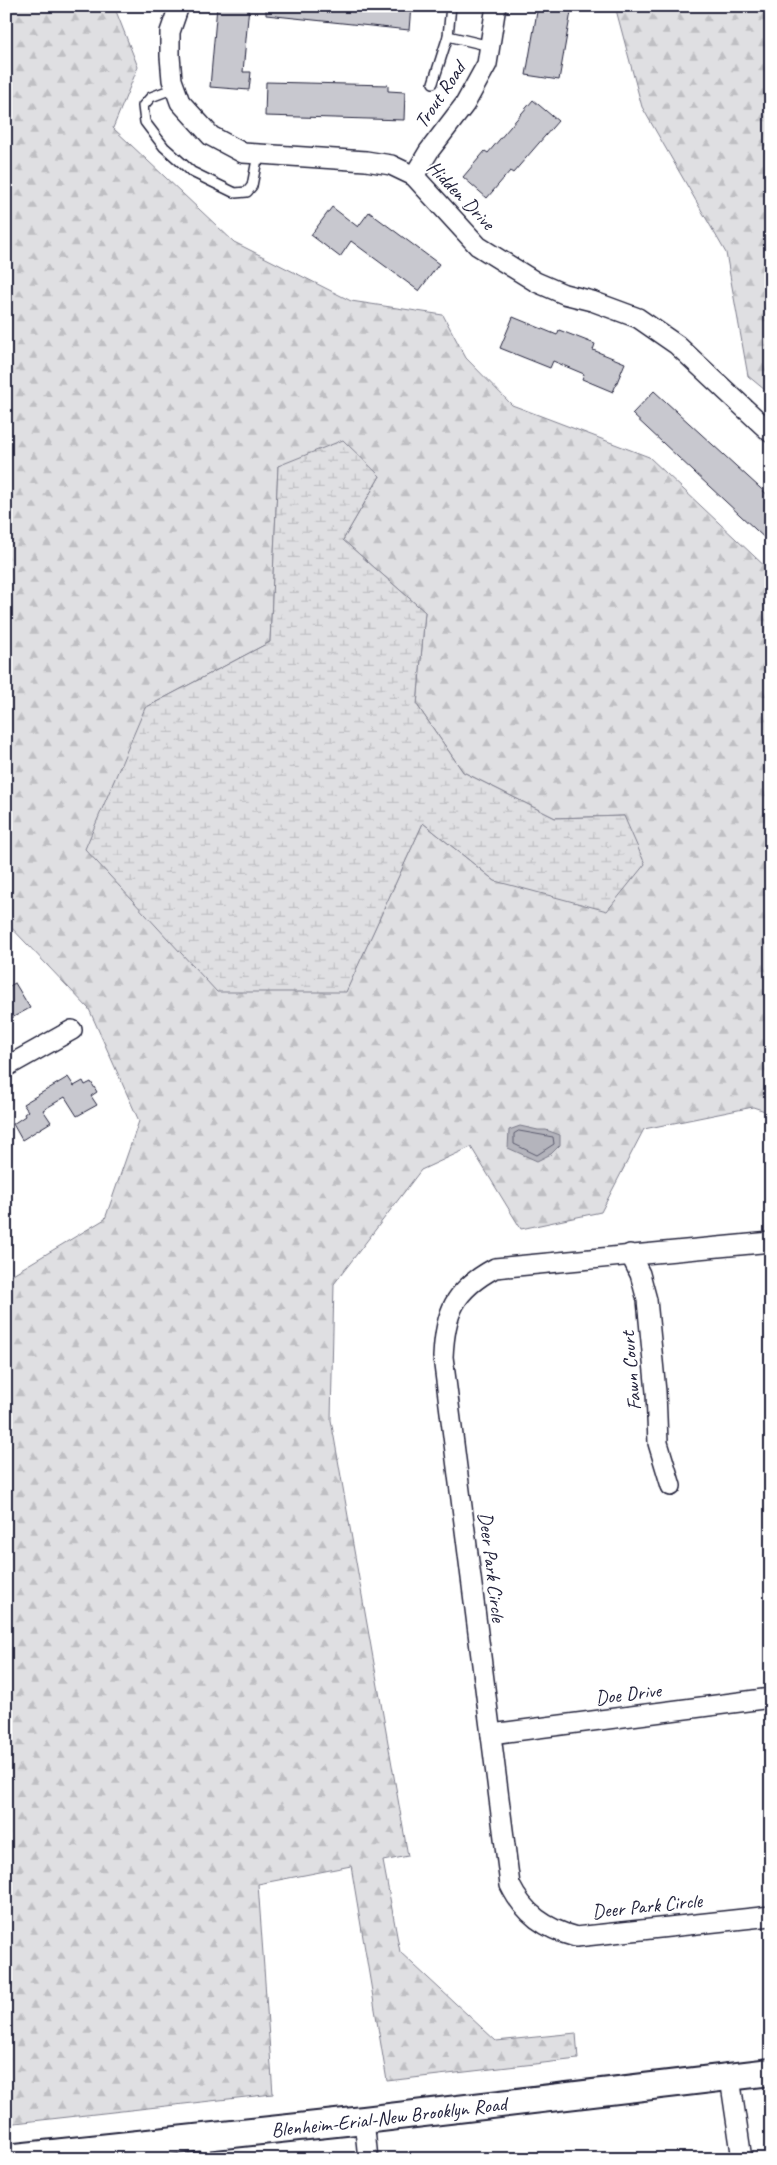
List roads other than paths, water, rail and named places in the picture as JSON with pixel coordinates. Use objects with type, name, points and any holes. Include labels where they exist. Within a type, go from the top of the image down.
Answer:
[{"type":"main road","name":"Blenheim-Erial-New Brooklyn Road","points":[[6,2158],[205,2148],[364,2120],[771,2072]]},
{"type":"street","name":"Hidden Drive","points":[[179,6],[170,32],[172,80],[180,102],[211,136],[243,154],[374,162],[391,165],[414,176],[478,246],[536,282],[564,294],[592,301],[638,318],[677,345],[771,433]]},
{"type":"street","name":"Trout Road","points":[[414,176],[429,151],[465,104],[487,64],[496,6]]},
{"type":"street","points":[[6,1067],[72,1030]]},
{"type":"street","name":"Deer Park Circle","points":[[771,1242],[495,1268],[477,1277],[456,1301],[444,1328],[443,1357],[510,1886],[518,1901],[528,1913],[559,1932],[576,1937],[771,1916]]},
{"type":"street","name":"Fawn Court","points":[[630,1254],[640,1274],[647,1300],[656,1392],[658,1443],[671,1486]]},
{"type":"street","name":"Doe Drive","points":[[491,1734],[771,1698]]},
{"type":"street","points":[[730,2078],[742,2159]]},
{"type":"street","points":[[364,2120],[368,2159]]},
{"type":"lane","points":[[433,82],[448,36],[452,6]]},
{"type":"lane","points":[[448,36],[490,46]]},
{"type":"lane","points":[[176,88],[151,97],[143,106],[145,122],[164,147],[192,172],[235,193],[247,192],[252,186],[258,154]]},
{"type":"water","points":[[520,1126],[546,1130],[560,1135],[560,1145],[551,1154],[537,1161],[508,1148],[509,1130]]}]
